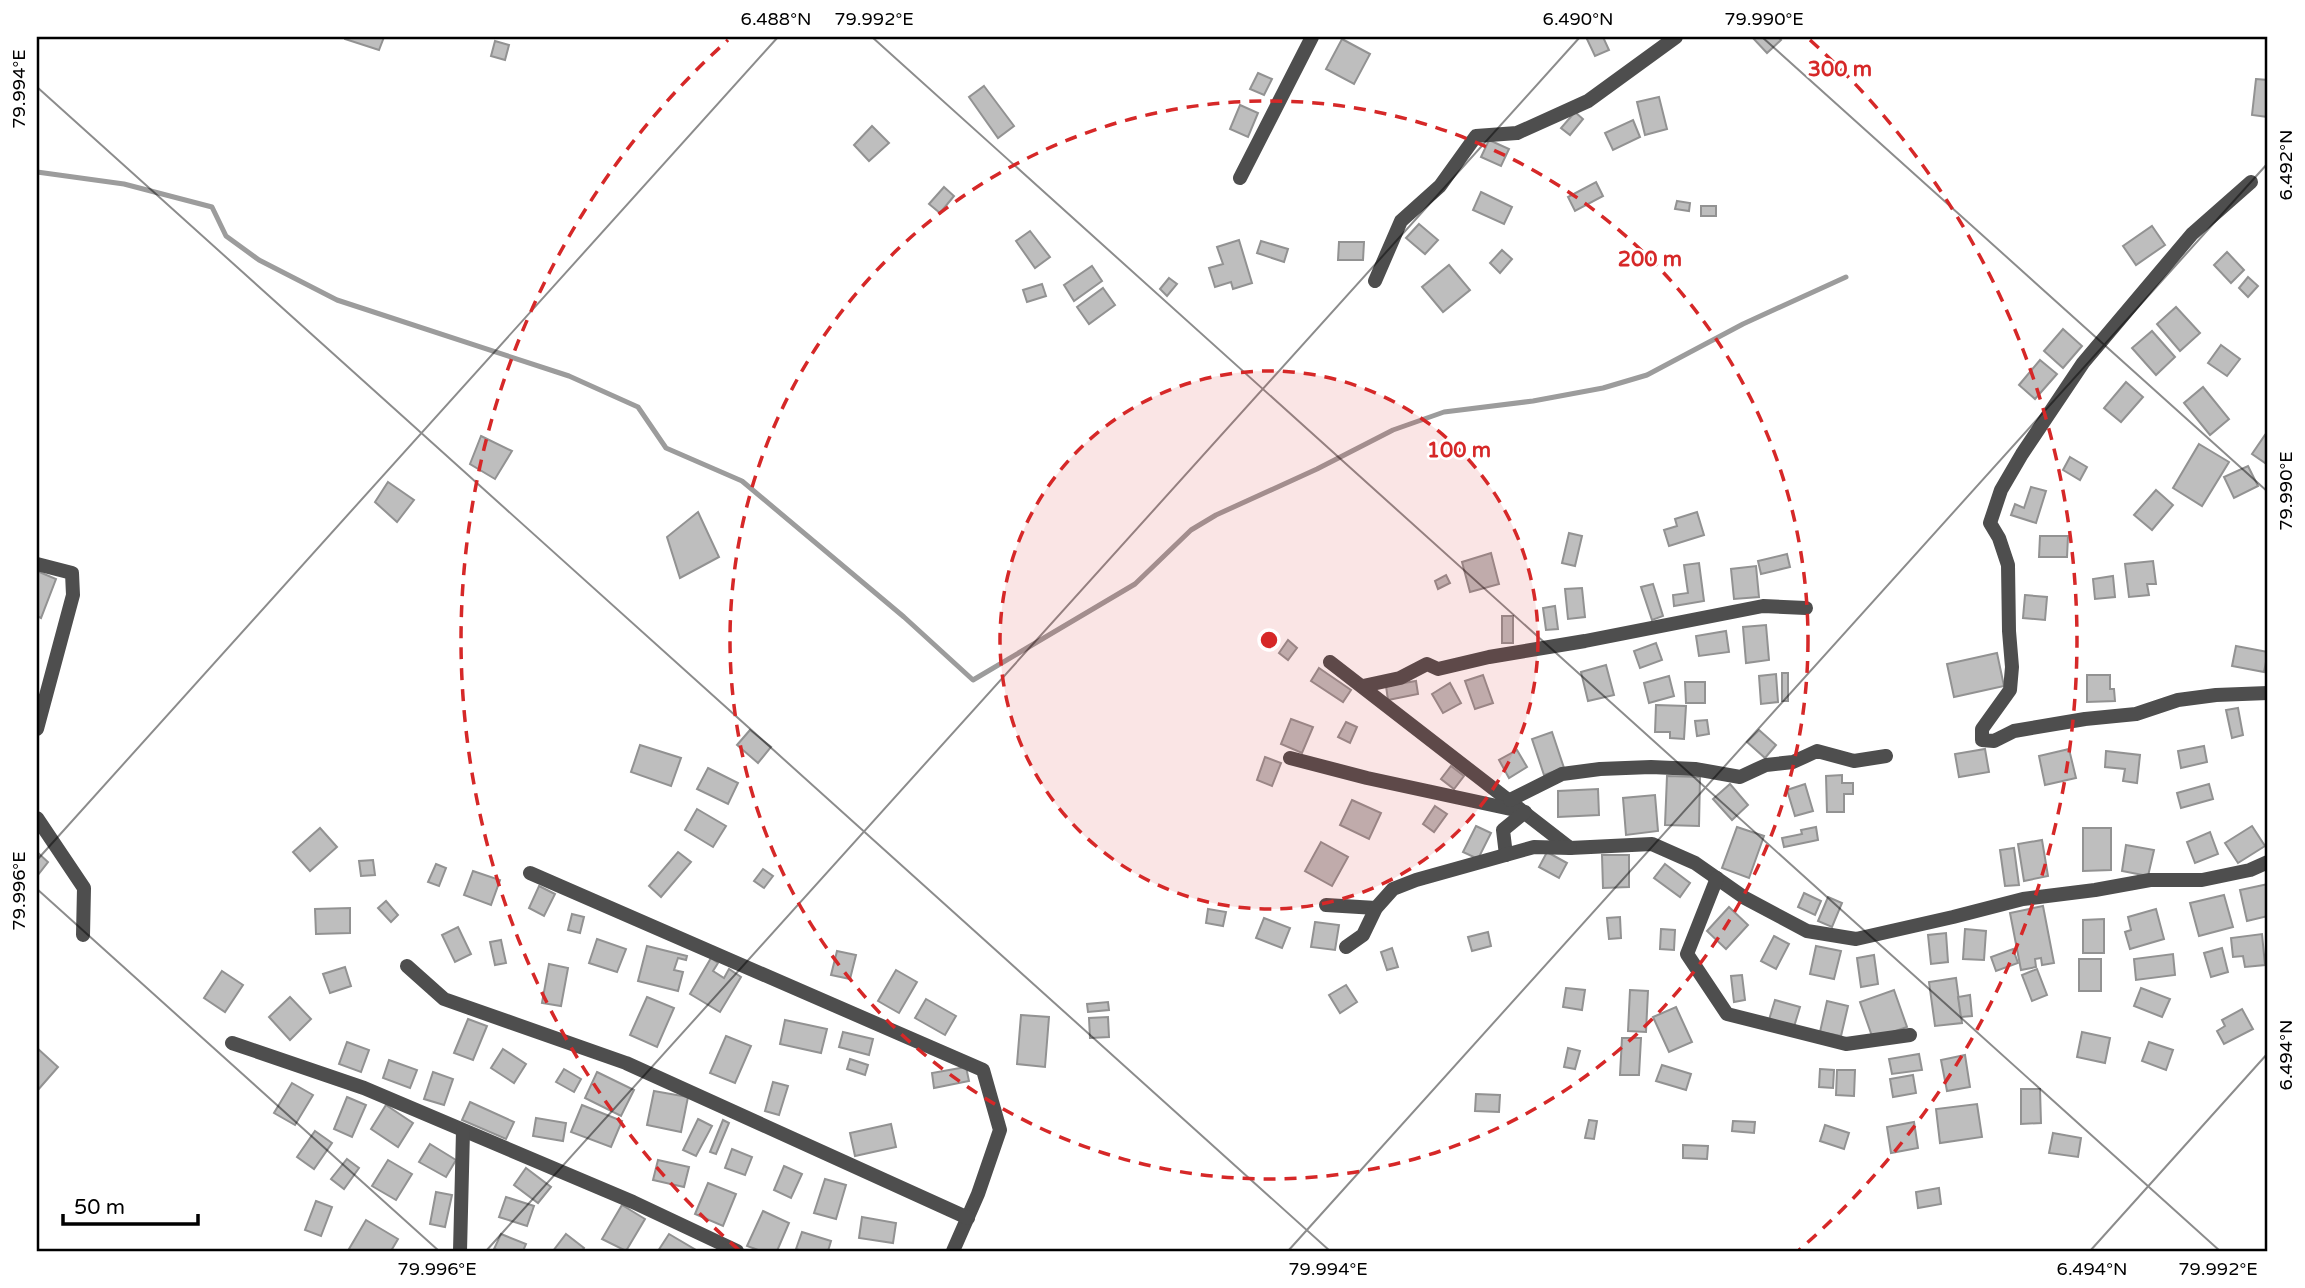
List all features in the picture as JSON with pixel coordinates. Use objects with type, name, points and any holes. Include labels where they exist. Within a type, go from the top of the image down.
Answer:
[{"type":"street","points":[[1240,178],[1312,37]]},
{"type":"street","points":[[1375,281],[1401,221],[1440,186],[1476,136],[1517,133],[1588,102],[1676,37]]},
{"type":"street","points":[[2251,182],[2192,234],[2091,353],[2022,454],[2001,490],[1990,523],[1999,538],[2008,565],[2008,631],[2012,667],[2010,690],[1982,729],[1982,740],[1994,741],[2014,730],[2136,713],[2178,700],[2216,695],[2268,694]]},
{"type":"street","points":[[37,564],[72,573],[73,595],[37,729]]},
{"type":"street","points":[[1363,686],[1400,678],[1427,664],[1438,669],[1763,606],[1806,608]]},
{"type":"street","points":[[1330,662],[1570,848]]},
{"type":"street","points":[[1510,800],[1562,774],[1600,769],[1651,767],[1740,777],[1766,765],[1793,762],[1817,751],[1854,761],[1886,756]]},
{"type":"street","points":[[1290,758],[1367,778],[1525,812]]},
{"type":"street","points":[[1506,855],[1503,830],[1525,812]]},
{"type":"street","points":[[37,818],[84,888],[83,935]]},
{"type":"street","points":[[1346,947],[1363,935],[1376,908],[1393,889],[1534,847],[1652,844],[1695,863],[1745,898],[1807,931],[1856,939],[2023,899],[2150,880],[2202,880],[2250,870],[2268,862]]},
{"type":"street","points":[[530,873],[983,1069],[1000,1130],[978,1194],[953,1251]]},
{"type":"street","points":[[1717,878],[1687,954],[1727,1014],[1846,1044],[1910,1035]]},
{"type":"street","points":[[1326,905],[1376,908]]},
{"type":"street","points":[[407,965],[444,999],[626,1063],[968,1218]]},
{"type":"street","points":[[232,1043],[364,1088],[633,1202],[737,1251]]},
{"type":"street","points":[[460,1251],[463,1131]]},
{"type":"building","points":[[345,37],[384,37],[379,50]]},
{"type":"building","points":[[1586,37],[1603,37],[1609,50],[1595,56]]},
{"type":"building","points":[[1752,37],[1778,37],[1781,40],[1767,53]]},
{"type":"building","points":[[1342,39],[1370,54],[1354,84],[1326,69]]},
{"type":"building","points":[[495,41],[509,45],[505,60],[491,56]]},
{"type":"building","points":[[1258,73],[1272,79],[1264,95],[1250,89]]},
{"type":"building","points":[[2256,79],[2268,80],[2268,117],[2252,115]]},
{"type":"building","points":[[984,86],[1014,126],[998,138],[969,97]]},
{"type":"building","points":[[1659,97],[1667,129],[1645,135],[1637,102]]},
{"type":"building","points":[[1240,105],[1258,113],[1248,137],[1230,129]]},
{"type":"building","points":[[1575,112],[1583,119],[1570,135],[1561,128]]},
{"type":"building","points":[[1633,120],[1640,137],[1613,150],[1605,133]]},
{"type":"building","points":[[872,126],[889,143],[869,161],[854,145]]},
{"type":"building","points":[[1489,140],[1509,149],[1501,166],[1481,157]]},
{"type":"building","points":[[1596,182],[1603,196],[1575,211],[1568,197]]},
{"type":"building","points":[[944,187],[954,196],[940,213],[929,204]]},
{"type":"building","points":[[1481,192],[1512,207],[1504,224],[1473,210]]},
{"type":"building","points":[[1677,201],[1690,203],[1689,211],[1675,209]]},
{"type":"building","points":[[1701,206],[1716,206],[1716,216],[1701,216]]},
{"type":"building","points":[[1419,224],[1438,240],[1425,254],[1406,238]]},
{"type":"building","points":[[2152,226],[2165,245],[2136,265],[2123,246]]},
{"type":"building","points":[[1030,231],[1050,257],[1035,268],[1016,241]]},
{"type":"building","points":[[1239,240],[1252,283],[1233,289],[1231,282],[1215,287],[1209,268],[1223,264],[1217,247]]},
{"type":"building","points":[[1261,241],[1288,249],[1284,262],[1257,253]]},
{"type":"building","points":[[1339,242],[1364,242],[1363,260],[1338,260]]},
{"type":"building","points":[[1502,250],[1512,259],[1500,273],[1490,263]]},
{"type":"building","points":[[2227,252],[2244,270],[2231,283],[2214,265]]},
{"type":"building","points":[[1449,265],[1470,290],[1443,312],[1422,287]]},
{"type":"building","points":[[1092,266],[1102,281],[1074,301],[1064,285]]},
{"type":"building","points":[[2248,277],[2258,286],[2248,297],[2239,288]]},
{"type":"building","points":[[1169,278],[1177,284],[1167,296],[1160,289]]},
{"type":"building","points":[[1042,284],[1046,296],[1027,302],[1023,290]]},
{"type":"building","points":[[1103,288],[1115,305],[1089,324],[1077,307]]},
{"type":"building","points":[[2176,307],[2200,333],[2180,351],[2157,324]]},
{"type":"building","points":[[2063,329],[2082,346],[2063,368],[2044,351]]},
{"type":"building","points":[[2152,331],[2175,357],[2156,375],[2132,348]]},
{"type":"building","points":[[2221,345],[2240,359],[2227,376],[2208,363]]},
{"type":"building","points":[[2040,360],[2057,374],[2035,399],[2019,385]]},
{"type":"building","points":[[2126,382],[2143,397],[2121,422],[2104,408]]},
{"type":"building","points":[[2203,387],[2229,419],[2210,435],[2184,403]]},
{"type":"building","points":[[2265,435],[2268,437],[2268,465],[2252,454]]},
{"type":"building","points":[[481,436],[512,451],[495,479],[470,464]]},
{"type":"building","points":[[2199,444],[2229,462],[2202,506],[2173,488]]},
{"type":"building","points":[[2070,457],[2087,467],[2080,480],[2063,470]]},
{"type":"building","points":[[2248,466],[2258,486],[2234,498],[2224,477]]},
{"type":"building","points":[[388,482],[414,500],[397,522],[375,502]]},
{"type":"building","points":[[2031,487],[2046,491],[2036,523],[2011,515],[2015,504],[2024,508]]},
{"type":"building","points":[[2156,490],[2173,505],[2152,530],[2134,515]]},
{"type":"building","points":[[698,512],[719,557],[680,578],[667,537]]},
{"type":"building","points":[[1697,512],[1704,535],[1669,546],[1664,530],[1677,526],[1675,519]]},
{"type":"building","points":[[1569,533],[1582,536],[1575,566],[1562,563]]},
{"type":"building","points":[[2040,536],[2068,536],[2067,557],[2039,557]]},
{"type":"building","points":[[1491,553],[1499,584],[1470,592],[1462,562]]},
{"type":"building","points":[[1787,554],[1790,567],[1761,574],[1758,561]]},
{"type":"building","points":[[2153,561],[2156,584],[2147,584],[2149,595],[2129,597],[2125,564]]},
{"type":"building","points":[[1699,563],[1704,601],[1674,606],[1673,595],[1688,593],[1684,565]]},
{"type":"building","points":[[1756,566],[1759,597],[1734,599],[1731,569]]},
{"type":"building","points":[[37,571],[56,579],[41,618],[37,616]]},
{"type":"building","points":[[1446,575],[1450,583],[1438,589],[1435,581]]},
{"type":"building","points":[[2113,576],[2115,597],[2095,599],[2093,579]]},
{"type":"building","points":[[1653,584],[1663,616],[1652,620],[1641,587]]},
{"type":"building","points":[[1582,588],[1585,617],[1568,619],[1565,589]]},
{"type":"building","points":[[2025,595],[2047,597],[2045,620],[2023,618]]},
{"type":"building","points":[[1555,606],[1558,629],[1546,630],[1543,608]]},
{"type":"building","points":[[1502,616],[1513,616],[1513,643],[1502,643]]},
{"type":"building","points":[[1766,625],[1769,660],[1746,663],[1743,627]]},
{"type":"building","points":[[1726,631],[1729,652],[1699,656],[1696,636]]},
{"type":"building","points":[[1288,640],[1297,648],[1288,660],[1279,653]]},
{"type":"building","points":[[1656,643],[1662,660],[1640,668],[1634,651]]},
{"type":"building","points":[[2236,646],[2268,652],[2264,672],[2232,666]]},
{"type":"building","points":[[1997,653],[2004,686],[1954,697],[1947,664]]},
{"type":"building","points":[[1606,665],[1614,695],[1588,701],[1581,672]]},
{"type":"building","points":[[1319,668],[1351,690],[1343,702],[1311,681]]},
{"type":"building","points":[[1782,673],[1788,673],[1788,701],[1782,701]]},
{"type":"building","points":[[1776,674],[1778,702],[1761,704],[1759,676]]},
{"type":"building","points":[[1483,675],[1493,703],[1475,709],[1465,681]]},
{"type":"building","points":[[2087,675],[2110,675],[2110,689],[2114,689],[2115,701],[2087,702]]},
{"type":"building","points":[[1669,676],[1674,696],[1649,703],[1644,683]]},
{"type":"building","points":[[1416,681],[1418,694],[1388,700],[1386,686]]},
{"type":"building","points":[[1685,682],[1705,682],[1705,703],[1686,703]]},
{"type":"building","points":[[1450,683],[1461,703],[1443,713],[1432,694]]},
{"type":"building","points":[[1656,705],[1686,706],[1684,739],[1670,738],[1670,732],[1655,732]]},
{"type":"building","points":[[2238,708],[2243,735],[2232,738],[2226,710]]},
{"type":"building","points":[[1291,719],[1313,727],[1302,753],[1281,744]]},
{"type":"building","points":[[1707,720],[1709,734],[1697,736],[1695,721]]},
{"type":"building","points":[[1346,722],[1357,727],[1350,743],[1338,737]]},
{"type":"building","points":[[750,730],[771,747],[758,763],[737,745]]},
{"type":"building","points":[[1759,730],[1776,745],[1765,758],[1747,742]]},
{"type":"building","points":[[1552,732],[1564,768],[1544,775],[1532,739]]},
{"type":"building","points":[[640,745],[681,758],[671,786],[631,772]]},
{"type":"building","points":[[2204,746],[2207,762],[2181,768],[2178,751]]},
{"type":"building","points":[[1985,749],[1989,772],[1959,777],[1955,754]]},
{"type":"building","points":[[2069,749],[2076,778],[2045,785],[2039,756]]},
{"type":"building","points":[[1517,750],[1527,767],[1509,778],[1499,760]]},
{"type":"building","points":[[2106,751],[2140,755],[2137,783],[2123,781],[2125,769],[2105,767]]},
{"type":"building","points":[[1265,757],[1281,763],[1272,786],[1257,780]]},
{"type":"building","points":[[1451,766],[1464,776],[1454,789],[1441,779]]},
{"type":"building","points":[[708,768],[738,783],[728,804],[697,789]]},
{"type":"building","points":[[1842,775],[1842,783],[1853,783],[1853,794],[1844,794],[1844,812],[1827,812],[1826,776]]},
{"type":"building","points":[[1667,776],[1700,777],[1699,826],[1665,825]]},
{"type":"building","points":[[1730,784],[1748,805],[1732,820],[1713,799]]},
{"type":"building","points":[[1805,784],[1813,811],[1795,816],[1787,790]]},
{"type":"building","points":[[2209,784],[2213,799],[2181,808],[2177,793]]},
{"type":"building","points":[[1598,789],[1599,815],[1558,817],[1558,791]]},
{"type":"building","points":[[1655,795],[1658,831],[1626,835],[1623,798]]},
{"type":"building","points":[[1352,800],[1381,813],[1369,839],[1340,825]]},
{"type":"building","points":[[1435,806],[1447,814],[1434,832],[1423,824]]},
{"type":"building","points":[[697,809],[726,826],[713,847],[685,830]]},
{"type":"building","points":[[1476,826],[1491,833],[1478,859],[1463,852]]},
{"type":"building","points":[[2252,826],[2265,846],[2238,863],[2225,843]]},
{"type":"building","points":[[1737,827],[1764,836],[1749,878],[1722,868]]},
{"type":"building","points":[[1816,827],[1818,840],[1784,847],[1782,838],[1802,834],[1801,830]]},
{"type":"building","points":[[320,828],[337,847],[310,871],[293,852]]},
{"type":"building","points":[[2083,828],[2111,828],[2111,870],[2083,871]]},
{"type":"building","points":[[2210,832],[2218,854],[2195,863],[2187,842]]},
{"type":"building","points":[[2042,840],[2048,876],[2024,881],[2018,844]]},
{"type":"building","points":[[1321,842],[1348,857],[1332,886],[1305,871]]},
{"type":"building","points":[[2126,845],[2154,850],[2148,876],[2122,871]]},
{"type":"building","points":[[2014,848],[2019,885],[2005,886],[2000,850]]},
{"type":"building","points":[[37,852],[48,862],[37,876]]},
{"type":"building","points":[[678,852],[691,862],[661,897],[649,886]]},
{"type":"building","points":[[1547,852],[1567,863],[1559,878],[1539,867]]},
{"type":"building","points":[[1602,855],[1629,855],[1629,887],[1603,888]]},
{"type":"building","points":[[373,860],[375,875],[361,876],[359,861]]},
{"type":"building","points":[[436,864],[446,868],[439,886],[428,882]]},
{"type":"building","points":[[1665,864],[1690,883],[1680,897],[1654,878]]},
{"type":"building","points":[[763,869],[773,876],[764,888],[754,881]]},
{"type":"building","points":[[473,871],[500,880],[491,905],[464,895]]},
{"type":"building","points":[[2268,884],[2268,916],[2247,921],[2240,890]]},
{"type":"building","points":[[539,886],[555,894],[544,916],[529,908]]},
{"type":"building","points":[[1804,893],[1821,901],[1815,915],[1798,907]]},
{"type":"building","points":[[2224,895],[2233,927],[2199,936],[2190,903]]},
{"type":"building","points":[[1828,897],[1842,903],[1832,927],[1818,921]]},
{"type":"building","points":[[386,901],[398,915],[391,922],[378,908]]},
{"type":"building","points":[[2043,906],[2054,963],[2042,965],[2041,958],[2035,959],[2036,967],[2021,970],[2010,913]]},
{"type":"building","points":[[1729,907],[1748,925],[1726,949],[1707,931]]},
{"type":"building","points":[[350,908],[350,933],[316,934],[315,909]]},
{"type":"building","points":[[1208,909],[1226,912],[1223,926],[1206,923]]},
{"type":"building","points":[[2156,909],[2164,939],[2130,949],[2125,932],[2131,930],[2128,917]]},
{"type":"building","points":[[572,914],[584,917],[580,933],[568,930]]},
{"type":"building","points":[[1620,917],[1621,938],[1609,939],[1607,918]]},
{"type":"building","points":[[1264,918],[1290,928],[1282,948],[1256,938]]},
{"type":"building","points":[[2104,919],[2104,953],[2083,953],[2083,920]]},
{"type":"building","points":[[1315,922],[1339,925],[1335,950],[1311,947]]},
{"type":"building","points":[[458,927],[471,954],[455,962],[442,935]]},
{"type":"building","points":[[1661,929],[1675,930],[1674,950],[1660,949]]},
{"type":"building","points":[[1965,929],[1986,931],[1984,960],[1963,959]]},
{"type":"building","points":[[1488,932],[1491,946],[1472,951],[1468,937]]},
{"type":"building","points":[[1946,933],[1948,962],[1931,964],[1928,935]]},
{"type":"building","points":[[2262,934],[2265,965],[2245,967],[2243,956],[2233,957],[2231,938]]},
{"type":"building","points":[[1774,936],[1789,944],[1776,969],[1761,961]]},
{"type":"building","points":[[597,939],[626,949],[617,972],[589,963]]},
{"type":"building","points":[[501,940],[506,963],[495,965],[490,942]]},
{"type":"building","points":[[647,946],[687,956],[686,960],[678,958],[674,970],[683,972],[678,991],[638,981]]},
{"type":"building","points":[[1816,946],[1841,951],[1834,979],[1810,974]]},
{"type":"building","points":[[1392,948],[1398,967],[1387,970],[1381,952]]},
{"type":"building","points":[[2222,948],[2228,972],[2211,977],[2204,953]]},
{"type":"building","points":[[2013,949],[2018,963],[1996,971],[1991,957]]},
{"type":"building","points":[[837,951],[856,955],[850,979],[831,975]]},
{"type":"building","points":[[2173,954],[2175,975],[2136,980],[2134,959]]},
{"type":"building","points":[[1874,955],[1878,984],[1861,987],[1857,958]]},
{"type":"building","points":[[711,958],[718,963],[713,971],[724,978],[729,969],[741,977],[720,1012],[690,994]]},
{"type":"building","points":[[2079,959],[2101,959],[2101,991],[2079,991]]},
{"type":"building","points":[[549,964],[568,968],[561,1006],[542,1003]]},
{"type":"building","points":[[345,967],[351,986],[330,993],[323,974]]},
{"type":"building","points":[[2037,969],[2047,995],[2032,1001],[2022,975]]},
{"type":"building","points":[[896,970],[917,982],[899,1013],[878,1001]]},
{"type":"building","points":[[222,971],[243,985],[225,1012],[204,998]]},
{"type":"building","points":[[1742,975],[1745,1000],[1734,1002],[1731,976]]},
{"type":"building","points":[[1956,978],[1962,1023],[1935,1026],[1929,982]]},
{"type":"building","points":[[1346,985],[1357,1002],[1340,1013],[1329,995]]},
{"type":"building","points":[[1566,988],[1585,990],[1582,1010],[1563,1007]]},
{"type":"building","points":[[2141,988],[2170,999],[2162,1017],[2134,1006]]},
{"type":"building","points":[[1630,990],[1648,991],[1646,1032],[1628,1031]]},
{"type":"building","points":[[1894,990],[1907,1027],[1873,1039],[1860,1002]]},
{"type":"building","points":[[1970,995],[1972,1016],[1961,1017],[1958,997]]},
{"type":"building","points":[[290,997],[311,1019],[290,1040],[269,1017]]},
{"type":"building","points":[[647,997],[674,1008],[657,1047],[630,1035]]},
{"type":"building","points":[[926,999],[956,1016],[945,1035],[915,1018]]},
{"type":"building","points":[[1775,1000],[1800,1007],[1793,1030],[1768,1023]]},
{"type":"building","points":[[1827,1001],[1848,1006],[1841,1036],[1820,1032]]},
{"type":"building","points":[[1108,1002],[1109,1010],[1088,1012],[1087,1004]]},
{"type":"building","points":[[1676,1007],[1692,1042],[1669,1052],[1653,1017]]},
{"type":"building","points":[[2242,1009],[2253,1029],[2224,1044],[2217,1031],[2225,1026],[2222,1020]]},
{"type":"building","points":[[1021,1015],[1049,1017],[1045,1067],[1017,1064]]},
{"type":"building","points":[[1108,1017],[1109,1037],[1090,1038],[1089,1018]]},
{"type":"building","points":[[468,1019],[487,1026],[473,1060],[454,1053]]},
{"type":"building","points":[[785,1020],[827,1029],[821,1053],[780,1044]]},
{"type":"building","points":[[843,1032],[873,1039],[869,1055],[839,1047]]},
{"type":"building","points":[[2082,1032],[2110,1038],[2105,1063],[2077,1057]]},
{"type":"building","points":[[726,1036],[751,1046],[735,1083],[710,1073]]},
{"type":"building","points":[[1622,1038],[1641,1038],[1639,1075],[1620,1075]]},
{"type":"building","points":[[347,1042],[369,1050],[361,1072],[339,1064]]},
{"type":"building","points":[[2149,1042],[2173,1050],[2166,1070],[2142,1061]]},
{"type":"building","points":[[37,1048],[58,1067],[37,1091]]},
{"type":"building","points":[[1568,1048],[1580,1051],[1575,1069],[1564,1067]]},
{"type":"building","points":[[503,1049],[526,1064],[514,1083],[491,1068]]},
{"type":"building","points":[[1919,1054],[1922,1070],[1892,1074],[1889,1059]]},
{"type":"building","points":[[1965,1055],[1970,1087],[1947,1091],[1941,1060]]},
{"type":"building","points":[[850,1059],[868,1065],[865,1075],[847,1069]]},
{"type":"building","points":[[389,1060],[417,1070],[410,1088],[383,1078]]},
{"type":"building","points":[[1662,1065],[1691,1074],[1686,1090],[1656,1081]]},
{"type":"building","points":[[966,1067],[969,1081],[934,1088],[932,1073]]},
{"type":"building","points":[[564,1069],[581,1079],[574,1092],[556,1082]]},
{"type":"building","points":[[1820,1069],[1834,1070],[1833,1088],[1819,1087]]},
{"type":"building","points":[[1837,1070],[1855,1070],[1854,1096],[1836,1095]]},
{"type":"building","points":[[433,1072],[453,1079],[444,1105],[424,1099]]},
{"type":"building","points":[[597,1072],[634,1090],[621,1116],[585,1098]]},
{"type":"building","points":[[1913,1075],[1916,1093],[1893,1097],[1890,1079]]},
{"type":"building","points":[[773,1082],[788,1086],[779,1115],[765,1111]]},
{"type":"building","points":[[292,1083],[313,1095],[295,1125],[274,1113]]},
{"type":"building","points":[[2021,1089],[2040,1089],[2041,1123],[2021,1124]]},
{"type":"building","points":[[654,1091],[688,1097],[681,1132],[647,1125]]},
{"type":"building","points":[[1476,1094],[1500,1095],[1499,1112],[1475,1111]]},
{"type":"building","points":[[347,1097],[366,1105],[352,1137],[334,1129]]},
{"type":"building","points":[[470,1102],[514,1122],[506,1139],[462,1120]]},
{"type":"building","points":[[1977,1104],[1982,1137],[1940,1143],[1936,1109]]},
{"type":"building","points":[[386,1105],[413,1123],[398,1147],[371,1129]]},
{"type":"building","points":[[582,1105],[622,1121],[611,1147],[571,1132]]},
{"type":"building","points":[[536,1118],[566,1123],[563,1141],[533,1136]]},
{"type":"building","points":[[698,1119],[712,1126],[696,1156],[683,1150]]},
{"type":"building","points":[[723,1120],[729,1123],[716,1154],[710,1152]]},
{"type":"building","points":[[1589,1120],[1597,1121],[1594,1139],[1585,1138]]},
{"type":"building","points":[[1733,1121],[1755,1122],[1754,1133],[1732,1131]]},
{"type":"building","points":[[1914,1122],[1918,1148],[1891,1153],[1887,1127]]},
{"type":"building","points":[[891,1124],[896,1147],[855,1156],[850,1133]]},
{"type":"building","points":[[1825,1125],[1849,1133],[1844,1149],[1820,1141]]},
{"type":"building","points":[[315,1131],[332,1143],[314,1169],[297,1157]]},
{"type":"building","points":[[2053,1133],[2081,1138],[2078,1157],[2049,1153]]},
{"type":"building","points":[[430,1144],[456,1160],[446,1177],[419,1162]]},
{"type":"building","points":[[1683,1145],[1708,1146],[1707,1159],[1683,1158]]},
{"type":"building","points":[[732,1149],[752,1157],[745,1175],[725,1168]]},
{"type":"building","points":[[347,1159],[359,1168],[344,1189],[331,1179]]},
{"type":"building","points":[[388,1160],[412,1174],[396,1200],[372,1186]]},
{"type":"building","points":[[658,1160],[689,1167],[684,1187],[653,1180]]},
{"type":"building","points":[[784,1166],[802,1174],[791,1198],[774,1190]]},
{"type":"building","points":[[526,1168],[551,1187],[538,1203],[514,1185]]},
{"type":"building","points":[[825,1179],[846,1185],[836,1219],[814,1213]]},
{"type":"building","points":[[708,1183],[736,1194],[723,1226],[695,1214]]},
{"type":"building","points":[[1939,1188],[1941,1204],[1918,1208],[1916,1192]]},
{"type":"building","points":[[436,1192],[452,1195],[445,1227],[430,1224]]},
{"type":"building","points":[[506,1197],[534,1206],[527,1226],[499,1217]]},
{"type":"building","points":[[316,1201],[332,1207],[321,1236],[305,1230]]},
{"type":"building","points":[[622,1205],[645,1219],[626,1251],[602,1239]]},
{"type":"building","points":[[763,1211],[789,1223],[777,1251],[761,1251],[747,1246]]},
{"type":"building","points":[[862,1217],[896,1223],[893,1243],[859,1238]]},
{"type":"building","points":[[366,1220],[398,1239],[391,1251],[349,1249]]},
{"type":"building","points":[[802,1232],[831,1241],[828,1251],[796,1249]]},
{"type":"building","points":[[501,1234],[526,1244],[523,1251],[494,1249]]},
{"type":"building","points":[[566,1234],[584,1248],[582,1251],[553,1251]]},
{"type":"building","points":[[669,1234],[696,1250],[658,1251]]},
{"type":"waterway","points":[[37,172],[124,184],[212,207],[226,236],[259,260],[337,300],[569,376],[638,407],[666,448],[742,481],[904,617],[973,680],[1135,584],[1191,530],[1216,515],[1317,469],[1393,430],[1444,412],[1533,401],[1603,388],[1647,375],[1743,324],[1846,277]]}]
